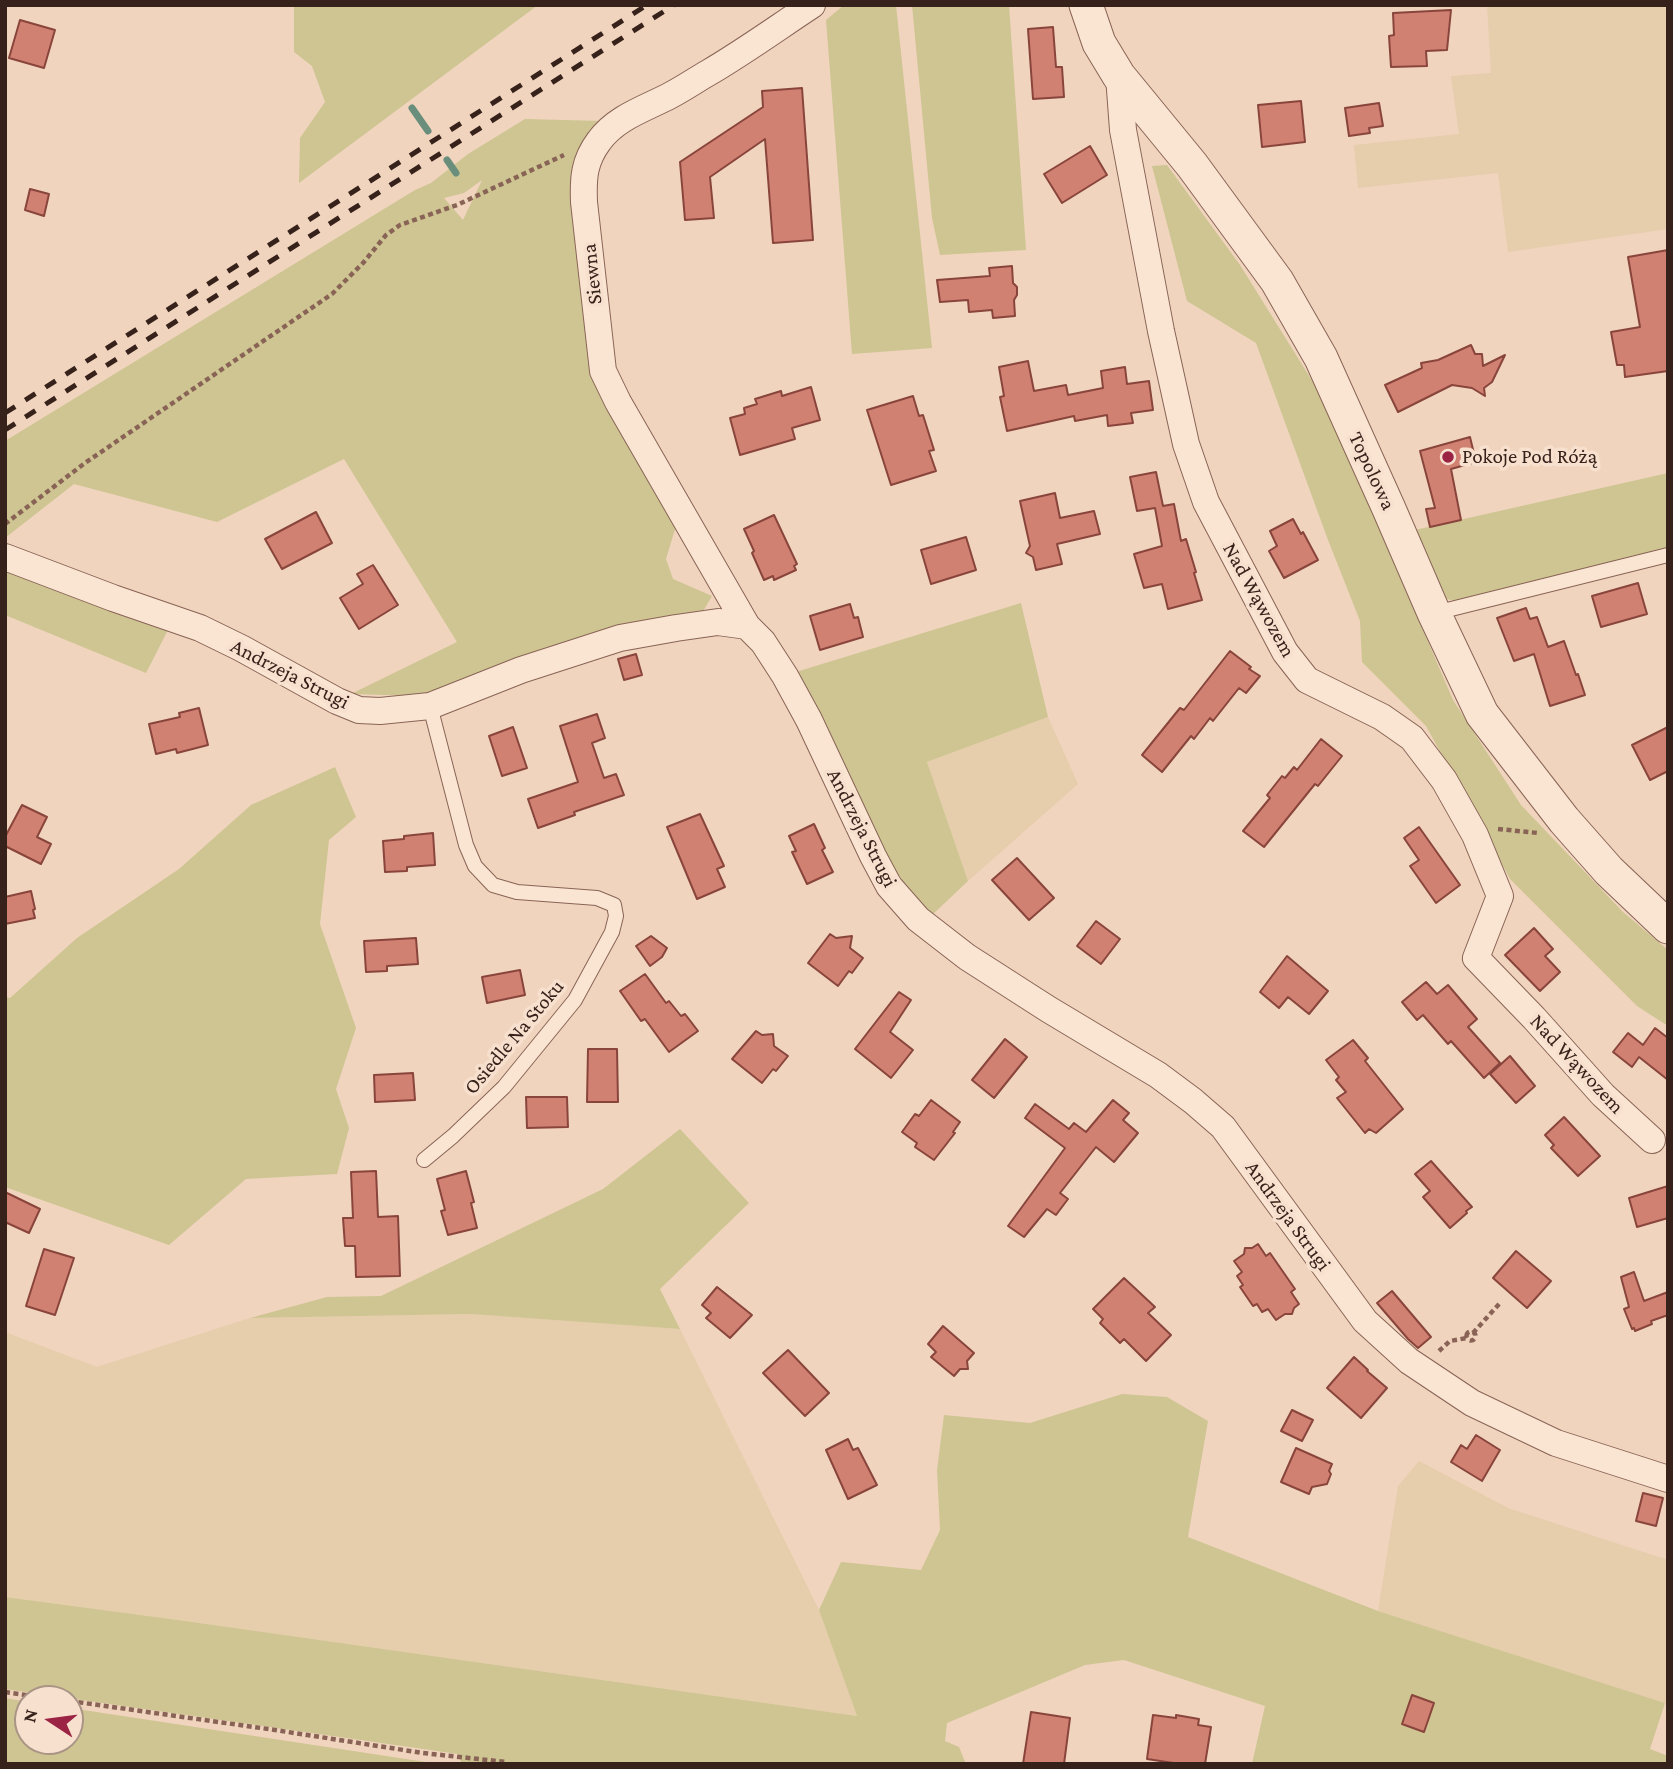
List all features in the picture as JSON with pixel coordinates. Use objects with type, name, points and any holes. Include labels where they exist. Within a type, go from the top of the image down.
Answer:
[{"type":"street","name":"Siewna","points":[[747,625],[618,402],[603,371],[583,179],[587,163],[599,140],[615,125],[712,71],[812,5]]},
{"type":"street","name":"Topolowa","points":[[1086,5],[1099,43],[1119,76],[1192,165],[1277,281],[1321,358],[1434,613],[1482,714],[1563,821],[1609,871],[1668,927]]},
{"type":"street","name":"Nad Wąwozem","points":[[1119,76],[1123,130],[1161,331],[1185,444],[1206,502],[1285,652],[1307,680],[1382,717],[1412,738],[1444,780],[1475,835],[1500,896],[1476,958],[1603,1095],[1652,1140]]},
{"type":"street","name":"Andrzeja Strugi","points":[[5,557],[200,628],[359,710],[380,711],[430,706],[521,670],[620,638],[718,622],[747,625],[763,642],[810,720],[889,886],[918,919],[977,963],[1158,1075],[1194,1101],[1223,1127],[1365,1321],[1409,1361],[1472,1403],[1556,1443],[1668,1479]]},
{"type":"lane","points":[[1434,613],[1668,555]]},
{"type":"lane","name":"Osiedle Na Stoku","points":[[424,1160],[504,1087],[575,1000],[612,932],[616,916],[614,905],[597,898],[517,892],[493,885],[475,866],[466,845],[430,706]]},
{"type":"path","points":[[5,523],[85,463],[332,294],[386,235],[400,225],[457,205],[566,154]]},
{"type":"path","points":[[1500,829],[1545,834]]},
{"type":"path","points":[[1438,1352],[1450,1341],[1467,1338],[1468,1333],[1474,1333],[1500,1303]]},
{"type":"path","points":[[84,1703],[423,1754],[506,1762]]},
{"type":"shaded area","points":[[294,5],[538,5],[299,183],[300,138],[325,102],[312,66],[294,52]]},
{"type":"shaded area","points":[[844,5],[896,5],[932,348],[852,354],[826,20]]},
{"type":"shaded area","points":[[912,5],[1009,5],[1026,250],[940,255],[932,218]]},
{"type":"shaded area","points":[[1487,5],[1668,5],[1668,229],[1508,252],[1498,173],[1358,188],[1354,145],[1459,134],[1451,76],[1491,73]]},
{"type":"shaded area","points":[[525,119],[603,121],[587,140],[591,344],[676,526],[666,559],[673,579],[712,596],[702,613],[478,676],[419,696],[351,694],[457,642],[344,459],[217,522],[74,484],[5,538],[5,441],[415,190],[431,183],[468,154]],"holes":[[[482,180],[463,220],[444,198],[464,193]]]},
{"type":"shaded area","points":[[1167,165],[1240,265],[1326,403],[1453,700],[1521,805],[1623,912],[1668,950],[1668,1026],[1637,1006],[1510,879],[1426,726],[1362,662],[1360,621],[1256,343],[1187,301],[1152,166]]},
{"type":"shaded area","points":[[1668,473],[1668,548],[1484,597],[1455,601],[1443,598],[1415,530]]},
{"type":"shaded area","points":[[5,567],[169,628],[146,673],[5,615]]},
{"type":"shaded area","points":[[1021,603],[1048,717],[927,762],[968,881],[931,916],[892,873],[796,672]]},
{"type":"shaded area","points":[[1048,717],[1078,784],[968,881],[927,762]]},
{"type":"shaded area","points":[[335,767],[356,817],[329,840],[320,924],[356,1028],[336,1089],[349,1128],[337,1174],[246,1179],[169,1245],[5,1187],[5,997],[10,998],[77,938],[179,869],[251,805]]},
{"type":"shaded area","points":[[680,1129],[749,1203],[660,1289],[680,1329],[470,1314],[250,1318],[327,1297],[381,1296],[603,1189]]},
{"type":"shaded area","points":[[470,1314],[680,1329],[819,1610],[857,1716],[5,1597],[5,1332],[97,1367],[250,1318]]},
{"type":"shaded area","points":[[1122,1394],[1167,1397],[1208,1421],[1188,1537],[1378,1611],[1665,1703],[1650,1749],[1668,1756],[1668,1764],[1252,1764],[1265,1706],[1124,1660],[1085,1665],[947,1723],[945,1741],[959,1747],[966,1764],[462,1764],[458,1754],[84,1700],[84,1685],[14,1685],[14,1690],[5,1689],[5,1597],[857,1716],[819,1610],[841,1562],[921,1570],[940,1530],[937,1470],[944,1415],[1030,1423]]},
{"type":"shaded area","points":[[1419,1461],[1508,1508],[1668,1560],[1668,1704],[1378,1611],[1398,1486]]},
{"type":"shaded area","points":[[5,1698],[14,1700],[14,1755],[84,1755],[84,1710],[439,1764],[5,1764]]},
{"type":"building","points":[[1451,10],[1447,50],[1426,51],[1427,66],[1391,67],[1389,36],[1394,35],[1393,13]]},
{"type":"building","points":[[20,20],[55,30],[44,68],[9,58]]},
{"type":"building","points":[[1053,27],[1056,67],[1062,67],[1064,97],[1033,99],[1028,29]]},
{"type":"building","points":[[802,88],[813,240],[773,243],[765,139],[710,177],[714,218],[685,220],[680,162],[763,107],[762,91]]},
{"type":"building","points":[[1301,101],[1305,142],[1262,147],[1258,105]]},
{"type":"building","points":[[1379,103],[1383,126],[1369,128],[1370,133],[1349,136],[1345,108]]},
{"type":"building","points":[[1090,146],[1107,175],[1062,203],[1044,174]]},
{"type":"building","points":[[30,189],[49,194],[44,216],[25,210]]},
{"type":"building","points":[[1668,250],[1668,371],[1625,377],[1624,365],[1617,365],[1611,332],[1640,327],[1628,257]]},
{"type":"building","points":[[1012,266],[1013,283],[1017,287],[1015,316],[993,318],[992,310],[969,312],[968,300],[940,302],[937,280],[990,276],[989,268]]},
{"type":"building","points":[[1471,345],[1475,354],[1482,354],[1483,366],[1505,355],[1492,382],[1484,388],[1485,396],[1472,388],[1452,385],[1398,412],[1385,385],[1422,368],[1421,363],[1438,360]]},
{"type":"building","points":[[1028,361],[1034,391],[1066,385],[1068,395],[1103,388],[1101,371],[1125,367],[1127,384],[1149,381],[1153,410],[1131,413],[1133,423],[1108,426],[1107,415],[1075,421],[1074,416],[1007,431],[1000,397],[1004,396],[999,367]]},
{"type":"building","points":[[811,387],[820,420],[792,428],[795,439],[740,455],[730,418],[745,414],[744,408],[757,404],[755,399],[781,391],[782,396]]},
{"type":"building","points":[[913,396],[919,416],[923,415],[934,450],[929,451],[936,471],[891,485],[867,410]]},
{"type":"building","points":[[1470,437],[1476,462],[1451,469],[1461,520],[1430,527],[1426,509],[1435,508],[1420,451]]},
{"type":"building","points":[[1156,472],[1163,506],[1174,504],[1181,541],[1186,539],[1202,600],[1168,609],[1162,584],[1144,588],[1134,554],[1162,546],[1155,508],[1137,511],[1130,477]]},
{"type":"building","points":[[1055,493],[1060,518],[1094,511],[1100,534],[1057,544],[1062,564],[1036,570],[1033,557],[1026,553],[1030,546],[1020,501]]},
{"type":"building","points":[[316,512],[332,543],[282,569],[265,539]]},
{"type":"building","points":[[774,515],[797,564],[794,566],[796,570],[774,580],[773,576],[764,580],[744,529]]},
{"type":"building","points":[[1293,519],[1318,560],[1284,578],[1269,551],[1277,546],[1270,531]]},
{"type":"building","points":[[966,537],[976,570],[931,584],[921,550]]},
{"type":"building","points":[[373,565],[398,605],[359,629],[340,598],[363,584],[357,574]]},
{"type":"building","points":[[1638,583],[1647,614],[1601,627],[1592,596]]},
{"type":"building","points":[[850,604],[854,618],[858,617],[863,637],[820,650],[810,616]]},
{"type":"building","points":[[1526,608],[1530,619],[1537,617],[1548,647],[1564,641],[1585,695],[1550,706],[1534,654],[1514,661],[1497,618]]},
{"type":"building","points":[[1230,651],[1260,676],[1246,693],[1239,688],[1213,721],[1210,718],[1194,739],[1191,736],[1162,772],[1142,755],[1180,708],[1184,710]]},
{"type":"building","points":[[636,654],[642,675],[624,680],[618,659]]},
{"type":"building","points":[[199,708],[208,745],[177,753],[176,749],[156,754],[149,724],[180,717],[179,713]]},
{"type":"building","points":[[597,714],[605,738],[592,743],[604,778],[616,774],[624,795],[538,828],[528,799],[578,782],[560,726]]},
{"type":"building","points":[[513,727],[527,768],[502,776],[489,736]]},
{"type":"building","points":[[1668,727],[1668,771],[1650,780],[1632,745]]},
{"type":"building","points":[[1321,739],[1342,756],[1318,786],[1315,784],[1264,847],[1243,831],[1270,798],[1267,795],[1282,776],[1285,778],[1294,767],[1297,770]]},
{"type":"building","points":[[22,805],[47,817],[37,837],[51,844],[41,864],[5,846],[5,837]]},
{"type":"building","points":[[700,814],[724,866],[717,869],[725,887],[697,899],[667,827]]},
{"type":"building","points":[[814,824],[825,848],[822,850],[833,872],[807,884],[792,852],[796,851],[789,836]]},
{"type":"building","points":[[1419,827],[1460,885],[1436,903],[1410,866],[1419,860],[1404,838]]},
{"type":"building","points":[[433,833],[435,865],[385,872],[383,841]]},
{"type":"building","points":[[1017,858],[1054,898],[1029,920],[992,880]]},
{"type":"building","points":[[31,891],[35,918],[5,924],[5,897]]},
{"type":"building","points":[[1096,921],[1120,939],[1101,964],[1077,946]]},
{"type":"building","points":[[1534,928],[1553,949],[1545,956],[1560,972],[1540,991],[1505,955]]},
{"type":"building","points":[[830,934],[836,938],[852,936],[850,948],[863,958],[838,986],[808,963]]},
{"type":"building","points":[[651,936],[667,948],[662,957],[650,966],[636,946]]},
{"type":"building","points":[[416,938],[418,964],[387,966],[387,971],[366,972],[364,941]]},
{"type":"building","points":[[1287,956],[1328,991],[1309,1014],[1288,997],[1279,1008],[1260,992]]},
{"type":"building","points":[[520,970],[525,995],[487,1003],[482,977]]},
{"type":"building","points":[[645,974],[666,1003],[669,1001],[681,1016],[685,1014],[698,1031],[669,1052],[645,1019],[641,1021],[620,991]]},
{"type":"building","points":[[1426,982],[1437,994],[1448,985],[1477,1019],[1468,1027],[1500,1063],[1484,1078],[1451,1041],[1448,1044],[1423,1015],[1417,1020],[1402,1002]]},
{"type":"building","points":[[899,992],[911,1000],[890,1032],[913,1050],[891,1078],[855,1049]]},
{"type":"building","points":[[1655,1028],[1668,1038],[1668,1080],[1639,1057],[1632,1067],[1613,1052],[1628,1033],[1643,1045]]},
{"type":"building","points":[[756,1031],[762,1035],[773,1034],[774,1046],[788,1056],[762,1083],[732,1059]]},
{"type":"building","points":[[1005,1039],[1027,1057],[994,1098],[972,1080]]},
{"type":"building","points":[[1353,1040],[1368,1058],[1365,1061],[1403,1109],[1376,1133],[1369,1129],[1365,1133],[1337,1098],[1346,1092],[1336,1080],[1339,1077],[1326,1060]]},
{"type":"building","points":[[588,1049],[617,1049],[618,1102],[587,1102]]},
{"type":"building","points":[[1510,1056],[1535,1086],[1516,1103],[1490,1074]]},
{"type":"building","points":[[413,1073],[415,1100],[375,1102],[374,1075]]},
{"type":"building","points":[[526,1097],[567,1097],[568,1127],[527,1128]]},
{"type":"building","points":[[931,1100],[960,1122],[934,1160],[915,1147],[917,1143],[902,1132],[915,1114],[919,1116]]},
{"type":"building","points":[[1113,1100],[1129,1113],[1123,1120],[1138,1133],[1114,1162],[1096,1147],[1060,1193],[1068,1199],[1056,1215],[1047,1209],[1024,1237],[1008,1226],[1065,1148],[1025,1118],[1035,1104],[1069,1129],[1074,1123],[1086,1132]]},
{"type":"building","points":[[1564,1117],[1600,1156],[1578,1176],[1551,1148],[1554,1145],[1545,1135]]},
{"type":"building","points":[[1431,1161],[1472,1207],[1450,1228],[1423,1197],[1430,1191],[1415,1174]]},
{"type":"building","points":[[376,1171],[378,1217],[398,1216],[400,1276],[356,1277],[355,1246],[345,1246],[343,1218],[353,1218],[351,1172]]},
{"type":"building","points":[[466,1171],[477,1228],[448,1235],[441,1211],[445,1210],[437,1179]]},
{"type":"building","points":[[1668,1186],[1668,1218],[1637,1227],[1629,1198]]},
{"type":"building","points":[[5,1192],[40,1209],[29,1233],[5,1222]]},
{"type":"building","points":[[1258,1244],[1266,1256],[1270,1253],[1295,1289],[1291,1292],[1299,1304],[1292,1314],[1285,1314],[1276,1320],[1268,1309],[1262,1312],[1257,1304],[1253,1306],[1240,1287],[1243,1285],[1237,1276],[1242,1272],[1234,1261],[1244,1254],[1245,1248]]},
{"type":"building","points":[[44,1249],[74,1258],[55,1315],[26,1306]]},
{"type":"building","points":[[1516,1251],[1551,1281],[1527,1308],[1493,1278]]},
{"type":"building","points":[[1634,1272],[1644,1301],[1668,1292],[1668,1315],[1635,1331],[1624,1309],[1629,1307],[1621,1277]]},
{"type":"building","points":[[1124,1278],[1155,1307],[1148,1313],[1171,1335],[1146,1361],[1124,1339],[1120,1343],[1100,1323],[1103,1319],[1093,1309]]},
{"type":"building","points":[[717,1287],[752,1315],[730,1338],[706,1318],[711,1313],[702,1305]]},
{"type":"building","points":[[1392,1291],[1431,1337],[1418,1348],[1377,1303]]},
{"type":"building","points":[[943,1326],[974,1353],[967,1361],[968,1369],[960,1369],[954,1376],[931,1357],[936,1352],[928,1344]]},
{"type":"building","points":[[788,1350],[829,1393],[805,1416],[763,1373]]},
{"type":"building","points":[[1354,1357],[1387,1388],[1361,1418],[1327,1388]]},
{"type":"building","points":[[1292,1410],[1313,1420],[1302,1441],[1281,1431]]},
{"type":"building","points":[[1476,1435],[1500,1450],[1482,1481],[1451,1462],[1461,1445],[1467,1449]]},
{"type":"building","points":[[848,1439],[853,1450],[858,1448],[877,1485],[848,1499],[826,1450]]},
{"type":"building","points":[[1296,1448],[1332,1464],[1327,1484],[1312,1487],[1309,1494],[1281,1482]]},
{"type":"building","points":[[1643,1493],[1663,1498],[1656,1526],[1636,1521]]},
{"type":"building","points":[[1412,1695],[1434,1703],[1424,1732],[1402,1724]]},
{"type":"building","points":[[1031,1712],[1070,1718],[1064,1764],[1023,1764]]},
{"type":"building","points":[[1153,1715],[1199,1719],[1198,1725],[1211,1727],[1205,1764],[1180,1764],[1147,1759]]},
{"type":"waterway","points":[[412,108],[428,131]]},
{"type":"waterway","points":[[447,160],[456,173]]},
{"type":"railway","points":[[5,413],[647,5]]},
{"type":"railway","points":[[5,430],[674,5]]},
{"type":"place","name":"Pokoje Pod Różą","points":[[1448,457]]}]
